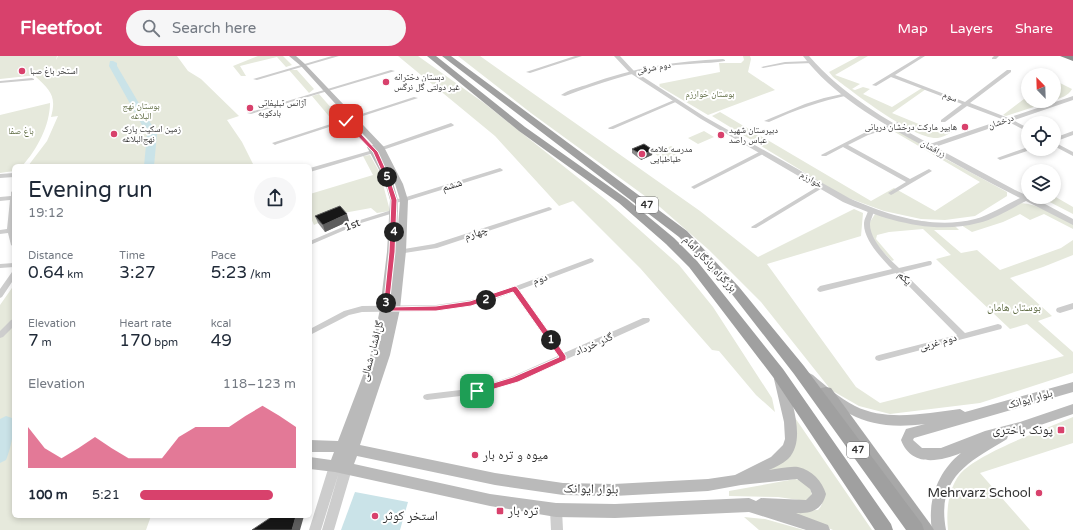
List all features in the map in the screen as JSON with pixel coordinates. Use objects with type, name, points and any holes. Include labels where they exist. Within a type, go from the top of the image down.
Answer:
[{"type":"highway","name":"بزرگراه یادگار امام","points":[[431,56],[493,104],[522,129],[623,201],[670,241],[693,264],[718,294],[778,373],[885,530]]},
{"type":"highway","name":"بزرگراه یادگار امام","points":[[446,56],[634,195],[683,234],[735,290],[799,370],[916,530]]},
{"type":"highway","points":[[453,56],[466,71]]},
{"type":"highway","points":[[423,57],[442,71],[463,82]]},
{"type":"main road","name":"گل‌افشان شمالی","points":[[286,56],[300,66]]},
{"type":"main road","name":"گل‌افشان شمالی","points":[[292,56],[378,150],[399,184],[404,200],[385,355],[340,468]]},
{"type":"main road","name":"گل‌افشان شمالی","points":[[378,150],[395,206],[397,252]]},
{"type":"main road","points":[[799,370],[850,409],[882,420],[899,421],[986,411]]},
{"type":"main road","name":"بلوار ایوانک","points":[[312,446],[347,449],[495,479],[563,489],[614,490],[708,485],[736,481],[775,461],[784,454],[788,448],[791,439],[790,422],[778,373]]},
{"type":"main road","name":"بلوار ایوانک","points":[[986,411],[1073,387]]},
{"type":"main road","points":[[826,392],[926,530]]},
{"type":"main road","name":"بلوار ایوانک","points":[[1012,430],[1073,409]]},
{"type":"main road","points":[[986,411],[910,433],[908,437],[908,444],[921,453],[936,455],[988,436],[1012,430]]},
{"type":"main road","points":[[939,530],[937,523],[939,496],[950,474],[963,460],[1012,430]]},
{"type":"main road","name":"بلوار ایوانک","points":[[312,463],[490,500],[556,510],[615,511],[749,505],[809,524],[823,530]]},
{"type":"main road","points":[[736,481],[797,473],[804,475],[813,482],[818,488],[820,495],[813,505],[806,507],[749,505]]},
{"type":"street","points":[[255,78],[337,56]]},
{"type":"street","points":[[528,72],[580,56]]},
{"type":"street","name":"خوارزم","points":[[617,56],[632,72],[676,101],[846,200],[871,211],[906,221],[955,225],[977,221],[1021,200]]},
{"type":"street","points":[[874,85],[923,56]]},
{"type":"street","points":[[763,67],[810,58]]},
{"type":"street","name":"زرافشان","points":[[810,58],[824,75],[847,94],[895,125],[962,166],[1021,194]]},
{"type":"street","name":"زرافشان","points":[[810,58],[845,89],[895,125]]},
{"type":"street","name":"دوم شرقی","points":[[563,95],[632,72],[700,61],[723,60]]},
{"type":"street","points":[[249,112],[393,71]]},
{"type":"street","points":[[943,121],[1009,71]]},
{"type":"street","name":"سوم","points":[[891,75],[1009,120],[1021,126]]},
{"type":"street","points":[[0,82],[32,79]]},
{"type":"street","points":[[767,121],[804,105],[847,94]]},
{"type":"street","points":[[275,143],[416,98]]},
{"type":"street","name":"درخشان","points":[[931,146],[1073,98]]},
{"type":"street","points":[[611,128],[676,101]]},
{"type":"street","points":[[312,169],[378,150],[451,125]]},
{"type":"street","points":[[824,154],[866,134],[895,125]]},
{"type":"street","points":[[1061,137],[1073,133]]},
{"type":"street","points":[[843,145],[911,182]]},
{"type":"street","points":[[1061,148],[1073,154]]},
{"type":"street","points":[[1000,158],[1021,151]]},
{"type":"street","points":[[694,187],[764,152]]},
{"type":"street","name":"ششم","points":[[395,206],[404,200],[500,170]]},
{"type":"street","points":[[891,192],[929,171]]},
{"type":"street","points":[[0,176],[12,175]]},
{"type":"street","points":[[754,227],[822,186]]},
{"type":"street","points":[[0,199],[12,196]]},
{"type":"street","name":"زرافشان","points":[[1041,204],[1073,222]]},
{"type":"street","name":"زرافشان","points":[[1043,204],[1073,218]]},
{"type":"street","name":"1st","points":[[312,242],[395,206]]},
{"type":"street","name":"چهارم","points":[[397,252],[435,246],[549,209]]},
{"type":"street","name":"یکم","points":[[871,211],[867,224],[871,239],[882,255],[963,336]]},
{"type":"street","points":[[12,213],[10,231],[12,238]]},
{"type":"street","points":[[0,232],[10,231]]},
{"type":"street","name":"دوم","points":[[312,331],[347,313],[362,309],[436,308],[471,303],[515,289],[591,260]]},
{"type":"street","points":[[820,289],[929,263]]},
{"type":"street","points":[[0,266],[12,265]]},
{"type":"street","points":[[0,295],[12,277]]},
{"type":"street","points":[[515,289],[563,358]]},
{"type":"street","points":[[1060,310],[1073,306]]},
{"type":"street","name":"گذر خرداد","points":[[427,397],[477,391],[515,379],[646,320]]},
{"type":"street","points":[[0,335],[12,324]]},
{"type":"street","name":"دوم غربی","points":[[879,358],[998,327]]},
{"type":"street","points":[[315,530],[318,518],[340,468]]},
{"type":"street","points":[[328,530],[340,468]]},
{"type":"street","points":[[556,510],[557,530]]},
{"type":"green space","name":"بوستان نهج البلاغه","points":[[0,56],[57,56],[56,60],[58,56],[177,56],[188,71],[201,79],[239,116],[227,120],[242,142],[253,164],[30,164],[47,141],[58,116],[51,117],[53,110],[53,98],[45,85],[35,76],[37,75],[0,79]]},
{"type":"green space","points":[[258,56],[283,56],[292,65],[286,67],[277,57],[240,66],[246,76],[241,76],[233,66]]},
{"type":"green space","points":[[398,56],[418,56],[484,103],[606,200],[679,265],[713,307],[772,398],[775,412],[756,395],[719,351],[712,350],[640,268],[573,201],[559,206],[495,136]]},
{"type":"green space","name":"بوستان هامان","points":[[458,56],[480,56],[700,211],[758,257],[854,209],[863,213],[861,236],[767,264],[856,387],[880,403],[1064,356],[1027,324],[1010,329],[936,259],[951,255],[923,229],[889,232],[877,235],[876,239],[894,260],[892,261],[873,239],[870,222],[875,214],[955,226],[959,230],[934,230],[961,253],[977,250],[1000,270],[1061,248],[1073,240],[1073,255],[1010,278],[1052,316],[1038,321],[1073,352],[1073,373],[980,403],[890,414],[859,406],[831,390],[761,302],[709,250],[660,207],[531,113]]},
{"type":"green space","name":"بوستان خوارزم","points":[[743,56],[750,56],[751,59],[748,72],[775,90],[708,115],[659,86],[659,84],[720,72],[719,63],[741,63],[744,60]]},
{"type":"green space","points":[[859,56],[868,56],[835,75],[860,84],[852,89],[855,90],[863,87],[870,89],[863,94],[892,107],[922,88],[926,89],[892,113],[926,127],[930,126],[938,129],[943,128],[952,132],[938,138],[927,137],[914,131],[884,114],[833,77],[829,72]]},
{"type":"green space","points":[[289,70],[297,70],[314,89],[309,93]]},
{"type":"green space","points":[[1061,84],[1072,89],[1061,97]]},
{"type":"green space","points":[[319,94],[340,118],[333,121],[312,96]]},
{"type":"green space","points":[[1021,101],[1021,108],[1031,108],[1006,116],[1003,115]]},
{"type":"green space","name":"باغ صفا","points":[[50,103],[48,120],[42,137],[28,160],[24,164],[12,164],[12,171],[0,173],[0,115]]},
{"type":"green space","points":[[720,112],[871,201],[894,188],[935,211],[980,182],[888,128],[893,128],[1007,192],[1007,196],[975,216],[945,220],[921,219],[884,211],[843,196],[712,116]]},
{"type":"green space","points":[[704,131],[714,137],[698,144],[688,138]]},
{"type":"green space","points":[[671,146],[681,152],[664,160],[654,153]]},
{"type":"green space","points":[[370,155],[380,173],[390,211],[377,213],[371,208],[338,214],[314,225],[312,220],[312,193],[373,175],[363,156]]},
{"type":"green space","points":[[1061,200],[1073,207],[1073,214],[1054,204],[1061,204]]},
{"type":"green space","points":[[1020,203],[1047,211],[1073,224],[1073,229],[1044,214],[1030,220],[1020,214],[1003,222],[972,232],[961,225]]},
{"type":"green space","points":[[12,288],[12,518],[150,518],[146,530],[0,530],[0,305]]},
{"type":"green space","points":[[789,409],[872,530],[833,530],[789,511],[818,510],[822,504],[823,498],[820,484],[768,471],[786,459]]},
{"type":"green space","points":[[1073,417],[1073,443],[980,473],[1030,530],[948,530],[947,516],[950,494],[960,474],[981,458]]},
{"type":"green space","points":[[795,479],[805,483],[810,489],[812,496],[806,501],[778,497],[729,496],[729,491]]},
{"type":"green space","points":[[744,517],[765,519],[804,530],[759,530]]},
{"type":"water","name":"استخر کوثر","points":[[355,492],[408,502],[400,530],[341,530]]},
{"type":"building","points":[[644,144],[653,150],[642,155],[632,149]]},
{"type":"building","points":[[340,206],[347,214],[323,225],[315,216]]},
{"type":"building","points":[[270,518],[295,518],[292,530],[252,530]]},
{"type":"waterway","points":[[113,63],[113,66],[152,134],[149,164]]},
{"type":"waterway","points":[[0,455],[6,423]]},
{"type":"place","name":"استخر باغ صبا","points":[[22,71]]},
{"type":"place","name":"دبستان دخترانه غیر دولتی گل نرگس","points":[[386,82]]},
{"type":"place","name":"آژانس تبلیغاتی بادکوبه","points":[[250,108]]},
{"type":"place","name":"هایپر مارکت درخشان دریانی","points":[[965,127]]},
{"type":"place","name":"زمین اسکیت پارک نهج‌البلاغه","points":[[114,134]]},
{"type":"place","name":"دبیرستان شهید عباس راصد","points":[[721,135]]},
{"type":"place","name":"مدرسه علامه طباطبایی","points":[[642,154]]},
{"type":"place","name":"پونک باختری","points":[[1061,430]]},
{"type":"place","name":"میوه و تره بار","points":[[475,455]]},
{"type":"place","name":"Mehrvarz School","points":[[1039,493]]},
{"type":"place","name":"تره بار","points":[[500,511]]},
{"type":"place","name":"استخر کوثر","points":[[375,516]]},
{"type":"route","points":[[346,121],[375,152],[388,179],[394,200],[395,211],[392,252],[385,309],[436,308],[471,303],[485,300],[515,289],[563,358],[515,379],[477,391]]}]
